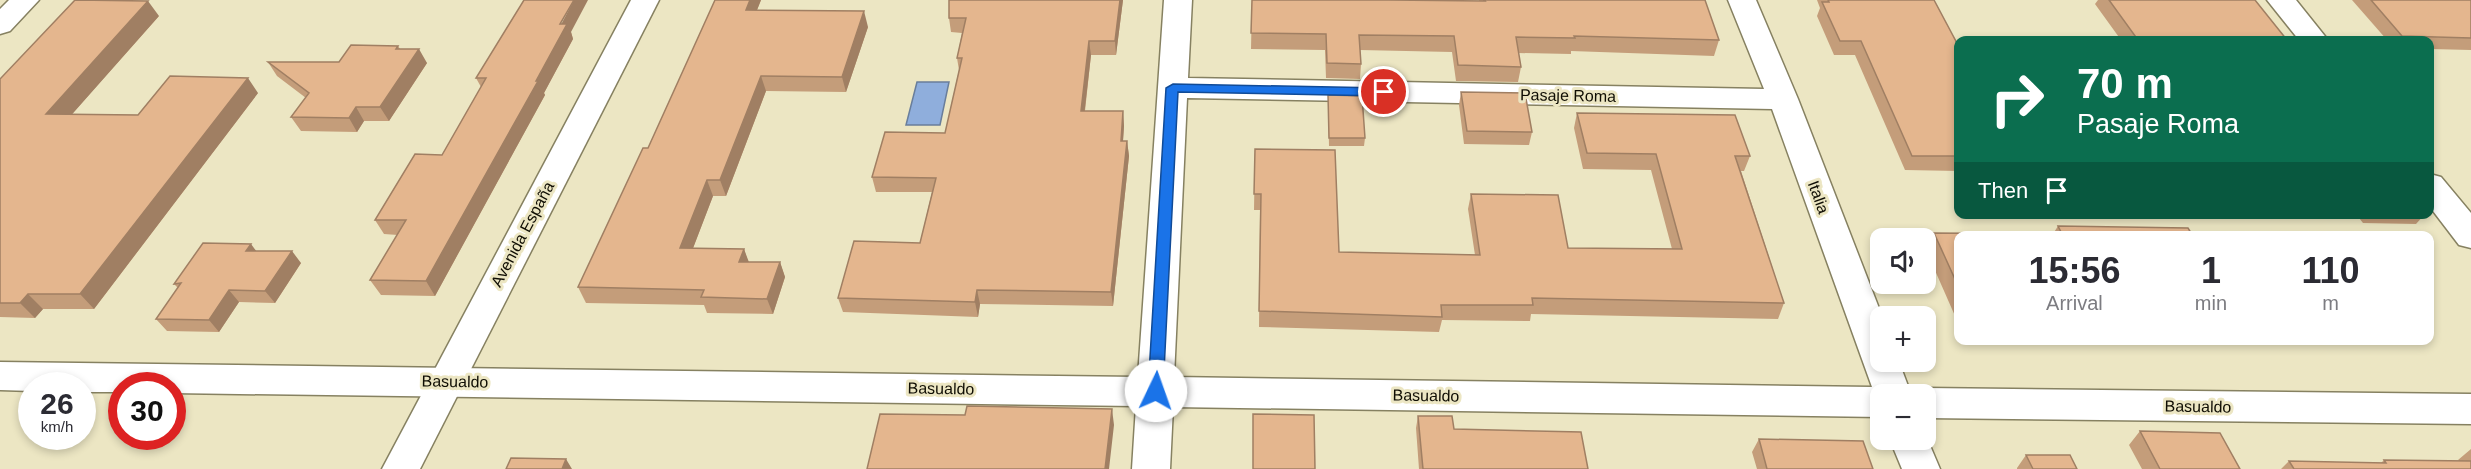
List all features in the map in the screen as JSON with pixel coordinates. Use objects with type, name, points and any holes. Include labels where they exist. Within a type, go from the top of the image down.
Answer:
[{"type":"street","points":[[0,25],[25,0]]},
{"type":"street","name":"Avenida España","points":[[401,469],[645,0]]},
{"type":"street","points":[[1150,469],[1178,0]]},
{"type":"street","name":"Italia","points":[[1742,0],[1783,99],[1889,384]]},
{"type":"street","points":[[2281,0],[2311,36]]},
{"type":"street","name":"Pasaje Roma","points":[[1173,88],[1783,99]]},
{"type":"street","points":[[2434,190],[2471,236]]},
{"type":"street","name":"Basualdo","points":[[0,376],[446,380],[1870,402]]},
{"type":"street","name":"Basualdo","points":[[1936,403],[2471,409]]},
{"type":"street","points":[[1914,450],[1921,469]]},
{"type":"water","points":[[917,82],[949,82],[940,125],[906,125]]},
{"type":"building","points":[[75,0],[148,1],[46,114],[138,115],[170,76],[248,78],[80,294],[28,294],[20,303],[0,303],[0,79]]},
{"type":"building","points":[[524,0],[574,0],[560,24],[567,24],[536,81],[538,81],[426,281],[370,280],[406,220],[375,220],[415,154],[442,155],[486,78],[476,78]]},
{"type":"building","points":[[715,0],[750,0],[746,10],[864,11],[842,77],[761,76],[720,180],[707,180],[680,248],[744,249],[739,262],[780,262],[767,299],[701,297],[704,290],[578,287],[643,148],[648,148]]},
{"type":"building","points":[[949,0],[1120,0],[1115,41],[1089,41],[1081,111],[1123,111],[1121,141],[1127,141],[1111,292],[977,290],[975,302],[838,298],[854,241],[920,243],[936,178],[872,177],[885,132],[945,133],[962,58],[957,58],[966,18],[949,18]]},
{"type":"building","points":[[1252,0],[1705,0],[1719,40],[1574,36],[1575,38],[1516,37],[1521,67],[1458,65],[1454,36],[1359,35],[1361,64],[1327,63],[1326,34],[1251,33]]},
{"type":"building","points":[[1828,0],[1934,0],[1954,38],[1954,156],[1912,156],[1861,41],[1840,41],[1822,2],[1829,2]]},
{"type":"building","points":[[2109,0],[2255,0],[2284,36],[2135,36]]},
{"type":"building","points":[[2371,0],[2471,0],[2471,38],[2402,36]]},
{"type":"building","points":[[351,45],[419,49],[380,107],[356,107],[349,118],[291,117],[309,93],[268,62],[339,62]]},
{"type":"building","points":[[1461,92],[1525,93],[1532,132],[1467,131]]},
{"type":"building","points":[[1328,95],[1362,96],[1365,138],[1329,138]]},
{"type":"building","points":[[1577,113],[1735,115],[1750,156],[1735,156],[1784,303],[1532,298],[1533,305],[1441,305],[1442,317],[1259,311],[1261,194],[1254,194],[1255,149],[1335,150],[1339,252],[1480,255],[1471,194],[1558,195],[1568,248],[1682,249],[1656,154],[1587,153]]},
{"type":"building","points":[[2058,226],[2188,228],[2190,231],[2060,231]]},
{"type":"building","points":[[1936,233],[1954,233],[1954,277],[1936,237]]},
{"type":"building","points":[[203,243],[251,244],[246,251],[292,251],[265,291],[229,290],[209,320],[156,319],[181,283],[174,284]]},
{"type":"building","points":[[967,406],[1112,409],[1105,469],[867,469],[880,414],[965,415]]},
{"type":"building","points":[[1253,414],[1314,415],[1315,469],[1253,469]]},
{"type":"building","points":[[1418,416],[1452,416],[1454,429],[1581,432],[1588,469],[1423,469]]},
{"type":"building","points":[[2140,431],[2220,433],[2240,469],[2160,469]]},
{"type":"building","points":[[1759,439],[1863,441],[1873,469],[1767,469]]},
{"type":"building","points":[[2026,455],[2070,455],[2077,469],[2033,469]]},
{"type":"building","points":[[511,458],[566,459],[562,469],[506,469]]},
{"type":"building","points":[[2384,460],[2471,461],[2471,469],[2294,469],[2289,461],[2386,463]]},
{"type":"route","points":[[1156,391],[1173,88],[1384,92]]}]
